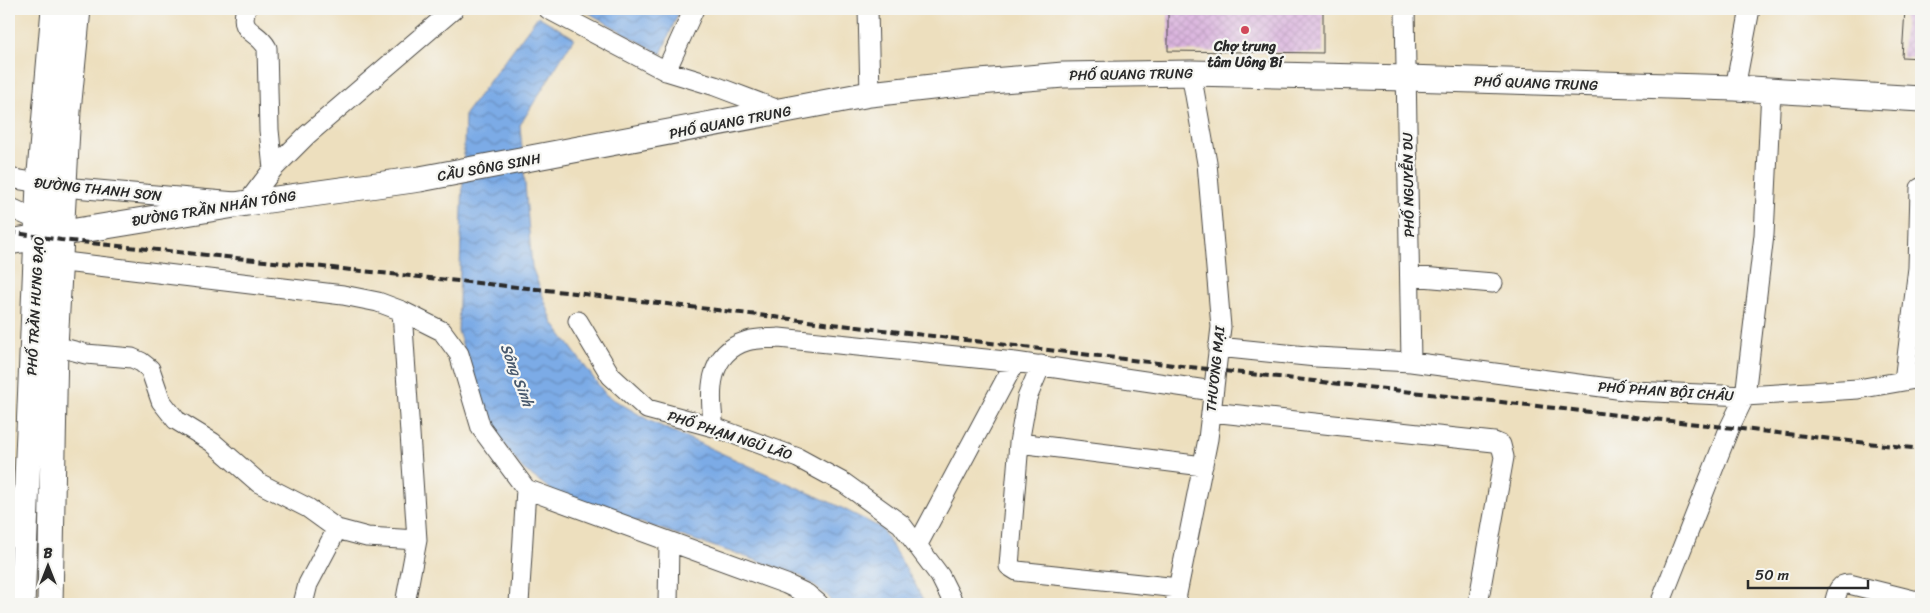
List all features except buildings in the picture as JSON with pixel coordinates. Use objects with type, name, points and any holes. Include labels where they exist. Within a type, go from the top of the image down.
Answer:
[{"type":"main road","name":"PHỐ TRẦN HƯNG ĐẠO","points":[[22,604],[51,185],[54,9]]},
{"type":"main road","name":"PHỐ TRẦN HƯNG ĐẠO","points":[[51,185],[78,9]]},
{"type":"main road","name":"PHỐ QUANG TRUNG","points":[[557,154],[785,112],[870,94],[1054,76],[1191,73],[1406,78],[1735,88],[1921,99]]},
{"type":"main road","name":"CẦU SÔNG SINH","points":[[420,179],[557,154]]},
{"type":"main road","name":"ĐƯỜNG TRẦN NHÂN TÔNG","points":[[9,242],[47,242],[247,202],[420,179]]},
{"type":"main road","name":"PHỐ TRẦN HƯNG ĐẠO","points":[[47,242],[55,346],[50,604]]},
{"type":"street","points":[[246,9],[243,22],[246,29],[263,41],[267,48],[269,130],[273,169]]},
{"type":"street","points":[[247,202],[273,169],[307,135],[454,9]]},
{"type":"street","points":[[549,9],[666,71],[715,86],[785,112]]},
{"type":"street","points":[[666,71],[694,9]]},
{"type":"street","points":[[868,9],[870,94]]},
{"type":"street","name":"PHỐ NGUYỄN DU","points":[[1404,9],[1411,362]]},
{"type":"street","points":[[1735,88],[1750,9]]},
{"type":"street","name":"THƯƠNG MẠI","points":[[1176,596],[1203,466],[1221,327],[1207,163],[1191,73]]},
{"type":"street","points":[[1660,604],[1729,429],[1745,396],[1764,235],[1771,90]]},
{"type":"street","name":"ĐƯỜNG THANH SƠN","points":[[9,178],[51,185],[247,202]]},
{"type":"street","points":[[1913,380],[1920,188]]},
{"type":"street","points":[[9,207],[47,242],[343,295],[378,302],[402,311],[442,331],[452,342],[459,354],[480,428],[526,490],[786,584],[807,594],[819,604]]},
{"type":"street","points":[[1410,276],[1493,283]]},
{"type":"street","points":[[402,311],[417,540],[405,604]]},
{"type":"street","name":"PHỐ PHẠM NGŨ LÃO","points":[[578,321],[611,376],[647,409],[714,427],[798,458],[844,483],[901,524],[940,576],[954,604]]},
{"type":"street","points":[[714,427],[710,397],[713,373],[725,352],[747,341],[779,338],[1041,365],[1213,391]]},
{"type":"street","points":[[55,346],[86,354],[132,358],[141,362],[150,368],[161,401],[176,420],[212,442],[259,482],[308,508],[338,529],[368,537],[417,540]]},
{"type":"street","name":"PHỐ PHAN BỘI CHÂU","points":[[1218,347],[1316,357],[1411,362],[1632,391],[1745,396],[1858,389],[1913,380]]},
{"type":"street","points":[[918,546],[1015,362]]},
{"type":"street","points":[[1041,365],[1027,398],[1019,443],[1008,561],[1012,569],[1176,596]]},
{"type":"street","points":[[1211,412],[1494,442],[1501,445],[1504,457],[1478,604]]},
{"type":"street","points":[[1019,443],[1203,466]]},
{"type":"street","points":[[519,604],[526,490]]},
{"type":"street","points":[[303,604],[308,584],[338,529]]},
{"type":"street","points":[[668,604],[669,543]]},
{"type":"street","points":[[1834,604],[1838,590],[1845,584],[1921,602]]},
{"type":"water","points":[[582,9],[680,9],[661,54]]},
{"type":"water","name":"Sông Sinh","points":[[538,16],[574,38],[520,125],[532,267],[553,323],[606,395],[650,421],[836,505],[881,528],[925,604],[832,604],[828,596],[798,574],[559,496],[522,468],[487,421],[458,331],[465,114]]},
{"type":"railway","points":[[9,232],[61,240],[575,293],[1215,370],[1921,449]]},
{"type":"place","name":"Chợ trung tâm Uông Bí","points":[[1245,30]]}]
